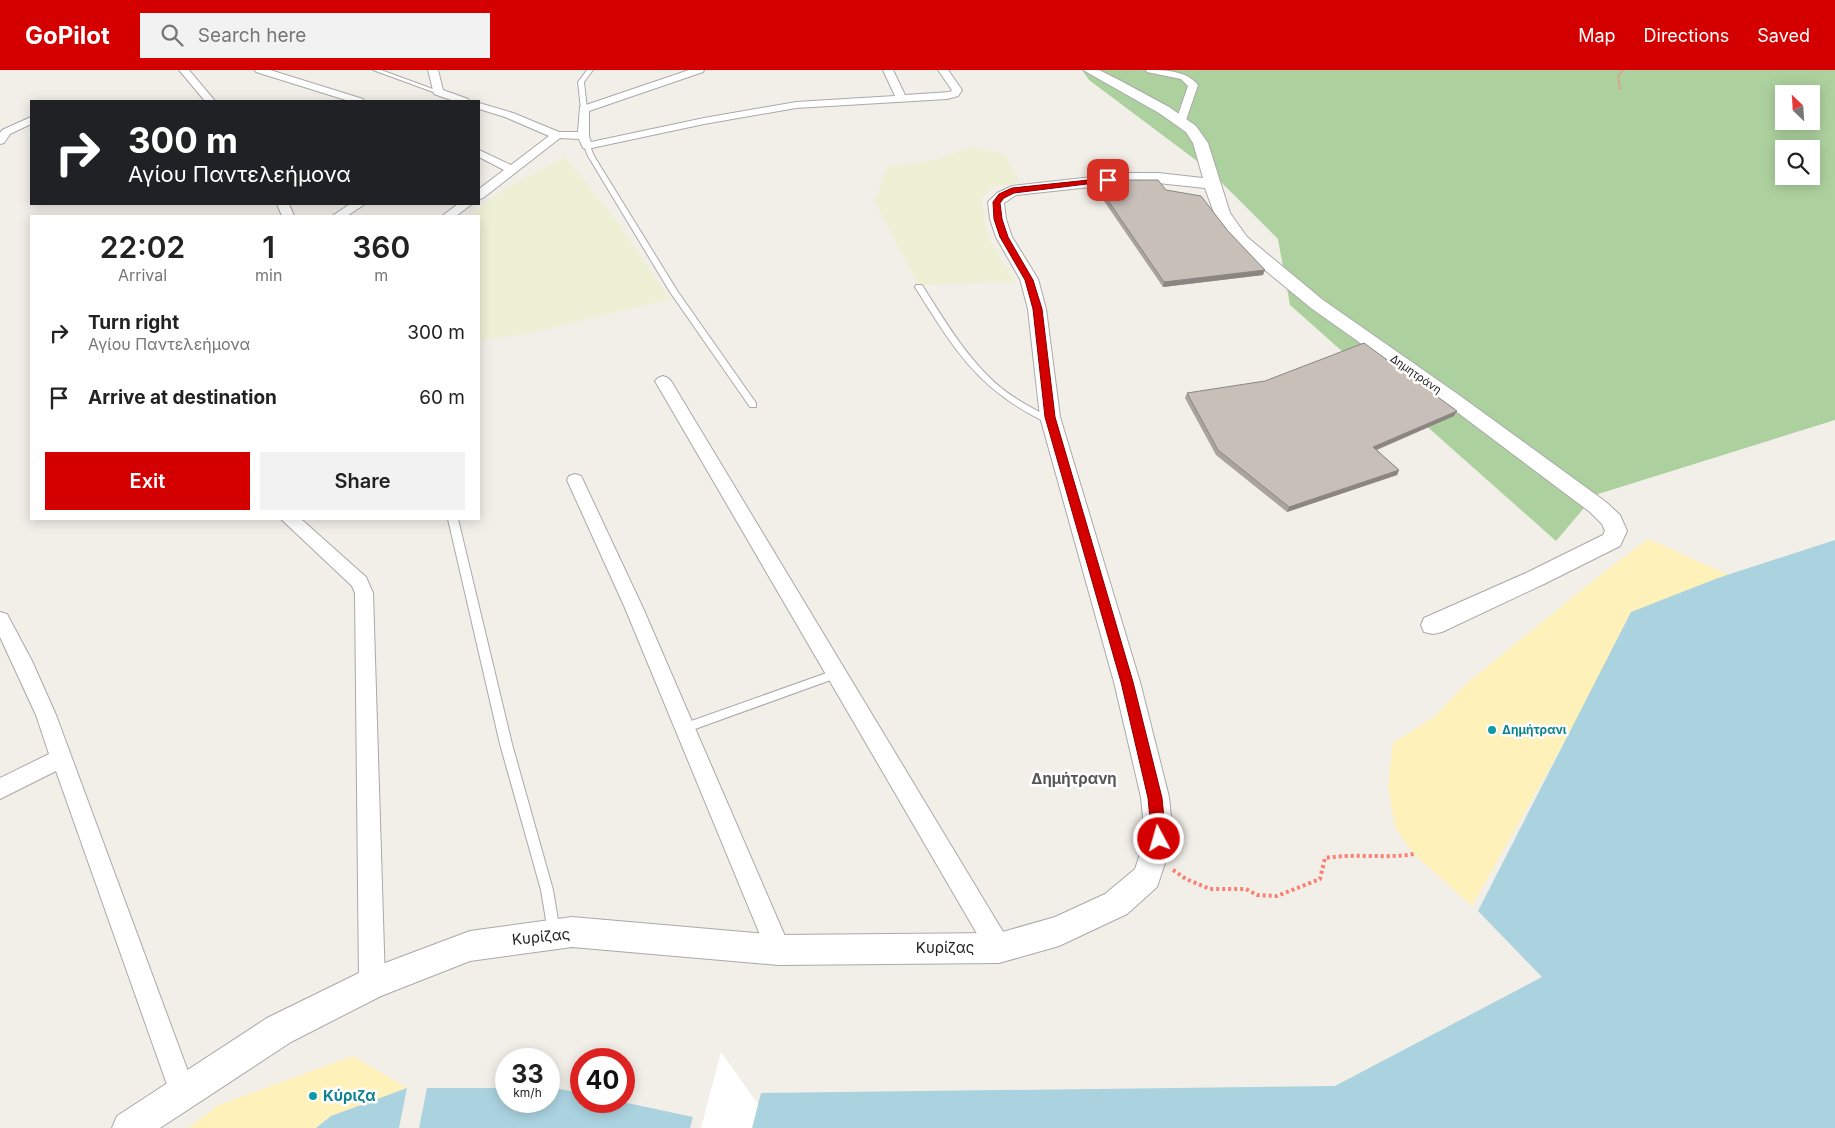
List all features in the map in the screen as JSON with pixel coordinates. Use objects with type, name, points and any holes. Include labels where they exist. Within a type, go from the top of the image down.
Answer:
[{"type":"street","points":[[184,70],[209,100]]},
{"type":"street","points":[[260,70],[356,100]]},
{"type":"street","points":[[433,70],[438,92],[461,100]]},
{"type":"street","points":[[585,141],[584,109],[699,70]]},
{"type":"street","points":[[888,70],[902,99]]},
{"type":"street","points":[[480,106],[509,115],[557,135],[585,141],[796,105],[947,96],[954,94],[957,90],[944,70]]},
{"type":"street","name":"Δημητράνη","points":[[1089,70],[1120,85],[1181,121],[1198,137],[1216,202],[1230,227],[1242,240],[1304,294],[1452,399],[1598,507],[1612,520],[1616,531],[1612,540],[1536,578],[1433,625]]},
{"type":"street","points":[[1152,70],[1184,77],[1193,85],[1181,121]]},
{"type":"street","points":[[0,141],[6,132],[30,120]]},
{"type":"street","points":[[480,194],[557,135]]},
{"type":"street","points":[[480,153],[512,169]]},
{"type":"street","name":"Κυρίζας","points":[[129,1128],[279,1030],[372,983],[470,946],[572,932],[779,950],[999,948],[1059,930],[1116,904],[1146,877],[1152,861],[1159,839],[1155,798],[1127,682],[1051,422],[1037,309],[1029,280],[1004,237],[998,219],[996,202],[1002,196],[1012,191],[1128,178],[1158,178],[1212,184]]},
{"type":"street","points":[[340,215],[358,205]]},
{"type":"street","points":[[450,215],[464,205]]},
{"type":"street","points":[[663,381],[999,948]]},
{"type":"street","points":[[575,480],[634,608],[779,950]]},
{"type":"street","points":[[291,520],[358,582],[364,593],[372,983]]},
{"type":"street","points":[[0,619],[46,715],[183,1092]]},
{"type":"street","points":[[0,789],[61,758]]},
{"type":"lane","points":[[376,70],[438,92]]},
{"type":"lane","points":[[584,109],[581,82],[590,70]]},
{"type":"lane","points":[[585,141],[591,156],[674,292],[753,405]]},
{"type":"lane","points":[[919,287],[942,324],[990,382],[1019,404],[1051,422]]},
{"type":"lane","points":[[453,520],[506,744],[547,890],[554,933]]},
{"type":"lane","points":[[684,728],[835,674]]},
{"type":"path","points":[[1620,89],[1618,76],[1623,70]]},
{"type":"path","points":[[1152,861],[1176,871],[1186,879],[1210,888],[1246,889],[1257,895],[1277,896],[1320,879],[1325,858],[1340,855],[1398,858],[1414,854]]},
{"type":"green space","points":[[1082,70],[1835,70],[1835,420],[1595,495],[1556,541],[1290,305],[1278,239],[1209,170],[1089,80]]},
{"type":"green space","points":[[970,147],[1005,154],[1020,182],[991,188],[982,199],[988,238],[1016,282],[918,285],[875,202],[887,167],[935,160]]},
{"type":"green space","points":[[565,157],[618,222],[670,299],[531,333],[480,341],[480,215],[471,215],[504,189]]},
{"type":"sand","name":"Δημήτρανι","points":[[1648,539],[1729,575],[1631,612],[1580,714],[1472,906],[1414,854],[1395,827],[1388,786],[1393,743],[1434,717],[1466,684],[1599,576]]},
{"type":"sand","name":"Κύριζα","points":[[353,1056],[407,1088],[331,1116],[316,1128],[188,1128],[219,1105]]},
{"type":"water","points":[[1835,540],[1835,1128],[752,1128],[761,1093],[1335,1086],[1542,977],[1478,911],[1631,612],[1718,578]]},
{"type":"water","points":[[407,1088],[399,1128],[316,1128],[331,1116]]},
{"type":"water","points":[[427,1088],[495,1088],[495,1113],[560,1113],[560,1089],[570,1091],[570,1113],[635,1113],[635,1105],[693,1117],[690,1128],[419,1128]]},
{"type":"pier","points":[[721,1052],[758,1104],[752,1128],[701,1128]]},
{"type":"building","points":[[1158,180],[1166,190],[1201,196],[1228,231],[1265,270],[1164,282],[1096,183]]},
{"type":"building","points":[[1364,343],[1457,411],[1373,447],[1399,470],[1289,507],[1218,450],[1187,393],[1265,381]]},
{"type":"place","name":"Δημήτρανι","points":[[1492,730]]},
{"type":"place","name":"Κύριζα","points":[[313,1096]]},
{"type":"district","name":"Δημήτρανη","points":[[1074,779]]},
{"type":"route","points":[[1108,180],[1012,191],[1002,196],[996,202],[998,219],[1004,237],[1029,280],[1037,309],[1050,417],[1127,682],[1155,798],[1159,839]]}]
